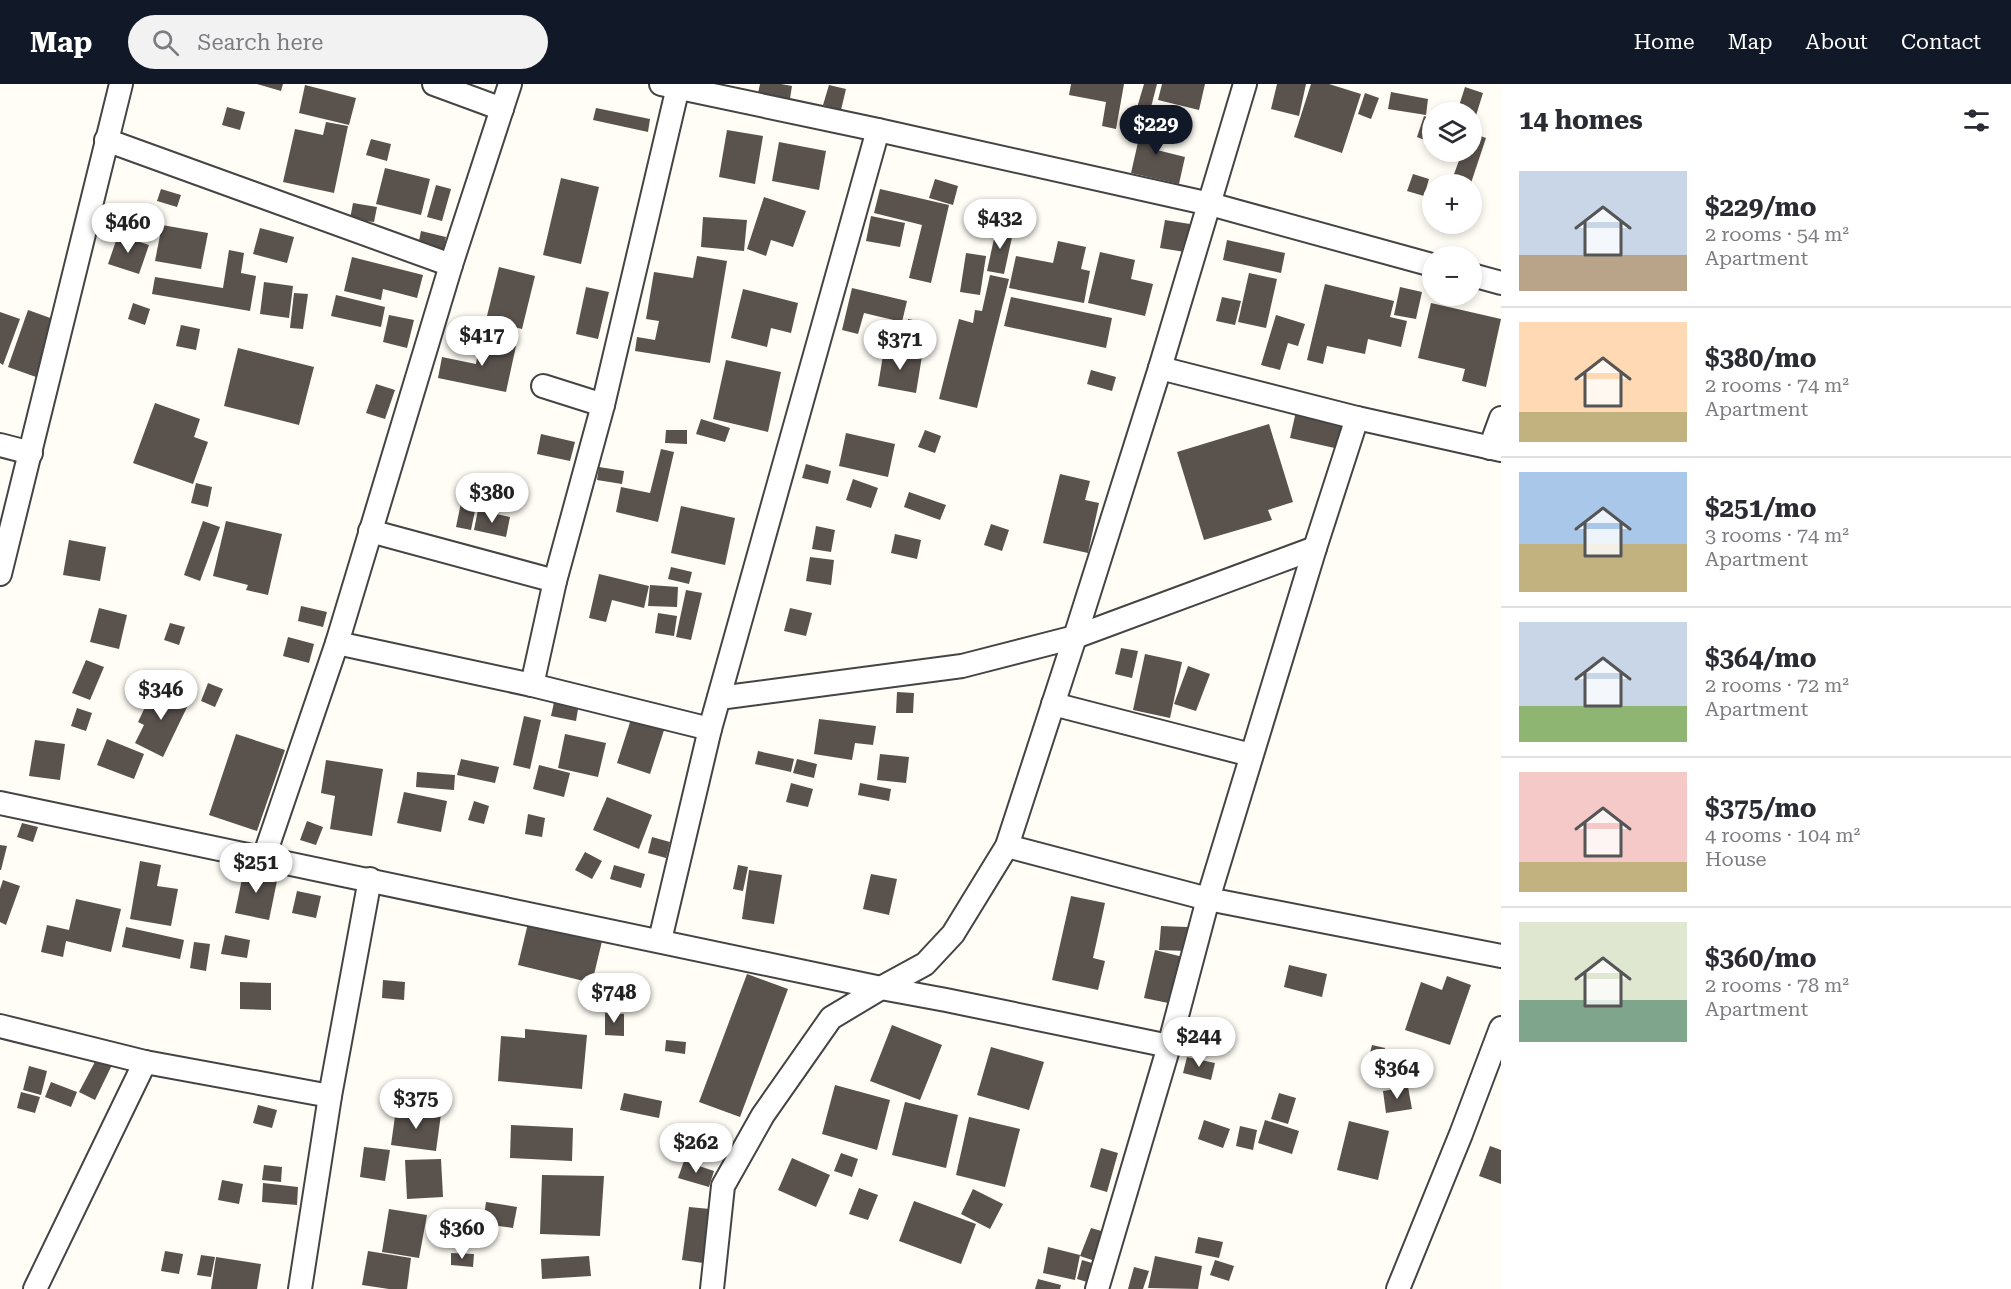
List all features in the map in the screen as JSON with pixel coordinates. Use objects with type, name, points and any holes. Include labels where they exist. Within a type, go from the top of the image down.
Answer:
[{"type":"street","points":[[0,574],[121,84]]},
{"type":"street","points":[[434,84],[502,109]]},
{"type":"street","points":[[264,857],[337,643],[450,265],[510,84]]},
{"type":"street","points":[[712,1289],[723,1186],[757,1125],[831,1018],[925,964],[953,934],[1007,846],[1160,368],[1245,84]]},
{"type":"street","points":[[532,685],[555,581],[603,405],[669,86],[1210,204],[1422,262]]},
{"type":"street","points":[[660,940],[710,729],[878,130]]},
{"type":"street","points":[[106,140],[450,265]]},
{"type":"street","points":[[1482,278],[1501,284]]},
{"type":"street","points":[[1160,368],[1357,418],[1495,449],[1501,418]]},
{"type":"street","points":[[543,386],[603,405]]},
{"type":"street","points":[[1097,1289],[1169,1046],[1208,899],[1357,418]]},
{"type":"street","points":[[0,445],[31,453]]},
{"type":"street","points":[[370,531],[555,581]]},
{"type":"street","points":[[719,698],[962,666],[1075,637],[1315,548]]},
{"type":"street","points":[[337,643],[532,685],[710,729]]},
{"type":"street","points":[[1053,704],[1251,756]]},
{"type":"street","points":[[0,803],[881,988],[1169,1046]]},
{"type":"street","points":[[1007,846],[1208,899],[1501,956]]},
{"type":"street","points":[[300,1289],[330,1096],[370,879]]},
{"type":"street","points":[[0,1026],[145,1062],[330,1096]]},
{"type":"street","points":[[1398,1289],[1501,1028]]},
{"type":"street","points":[[35,1289],[145,1062]]},
{"type":"building","points":[[257,84],[283,84],[281,91]]},
{"type":"building","points":[[760,84],[792,86],[789,105],[757,98]]},
{"type":"building","points":[[1071,84],[1124,84],[1116,129],[1102,126],[1106,102],[1069,95]]},
{"type":"building","points":[[1144,84],[1157,84],[1149,115],[1136,111]]},
{"type":"building","points":[[1162,84],[1205,84],[1199,110],[1158,100]]},
{"type":"building","points":[[1277,84],[1306,84],[1299,116],[1271,109]]},
{"type":"building","points":[[1311,84],[1329,84],[1361,94],[1342,153],[1294,137]]},
{"type":"building","points":[[305,85],[356,98],[349,125],[299,113]]},
{"type":"building","points":[[829,85],[846,89],[841,110],[823,105]]},
{"type":"building","points":[[1465,87],[1483,93],[1480,102],[1460,102]]},
{"type":"building","points":[[1391,92],[1428,99],[1428,102],[1422,102],[1422,114],[1388,109]]},
{"type":"building","points":[[1365,93],[1379,98],[1371,119],[1358,114]]},
{"type":"building","points":[[227,107],[245,112],[240,130],[222,125]]},
{"type":"building","points":[[596,108],[650,119],[648,132],[593,120]]},
{"type":"building","points":[[1144,116],[1160,119],[1153,149],[1185,157],[1179,184],[1131,173]]},
{"type":"building","points":[[326,122],[348,126],[334,193],[283,182],[295,129],[323,135]]},
{"type":"building","points":[[1422,122],[1422,139],[1417,137]]},
{"type":"building","points":[[727,130],[763,136],[755,184],[719,177]]},
{"type":"building","points":[[1482,137],[1486,138],[1482,150]]},
{"type":"building","points":[[371,139],[391,144],[387,161],[366,155]]},
{"type":"building","points":[[779,142],[826,151],[819,190],[772,181]]},
{"type":"building","points":[[1458,162],[1478,162],[1474,174],[1454,174]]},
{"type":"building","points":[[385,168],[430,179],[421,215],[376,204]]},
{"type":"building","points":[[1413,174],[1422,177],[1422,195],[1407,191]]},
{"type":"building","points":[[561,178],[599,187],[581,264],[543,255]]},
{"type":"building","points":[[935,179],[958,186],[953,205],[929,198]]},
{"type":"building","points":[[436,185],[451,189],[442,221],[427,217]]},
{"type":"building","points":[[161,189],[181,195],[177,207],[157,201]]},
{"type":"building","points":[[880,189],[949,205],[931,283],[909,278],[922,225],[874,213]]},
{"type":"building","points":[[764,197],[806,211],[793,247],[771,240],[766,256],[747,249]]},
{"type":"building","points":[[1007,199],[1031,205],[1026,226],[1001,220]]},
{"type":"building","points":[[353,203],[377,207],[374,222],[350,219]]},
{"type":"building","points":[[871,216],[905,223],[900,247],[866,241]]},
{"type":"building","points":[[703,217],[747,220],[744,251],[701,247]]},
{"type":"building","points":[[1165,220],[1190,224],[1185,252],[1160,248]]},
{"type":"building","points":[[162,225],[208,233],[201,269],[155,261]]},
{"type":"building","points":[[997,225],[1014,228],[1004,274],[987,271]]},
{"type":"building","points":[[260,228],[294,237],[287,263],[253,254]]},
{"type":"building","points":[[421,231],[446,237],[441,262],[416,256]]},
{"type":"building","points":[[118,235],[149,245],[139,274],[108,264]]},
{"type":"building","points":[[1227,240],[1285,253],[1281,273],[1223,260]]},
{"type":"building","points":[[1058,241],[1086,247],[1081,269],[1090,271],[1084,303],[1009,288],[1016,256],[1053,263]]},
{"type":"building","points":[[229,250],[244,253],[241,273],[256,276],[250,311],[152,294],[155,277],[223,288]]},
{"type":"building","points":[[1100,252],[1135,260],[1131,279],[1153,284],[1145,316],[1088,303]]},
{"type":"building","points":[[966,253],[986,256],[980,295],[960,292]]},
{"type":"building","points":[[697,256],[727,261],[710,363],[635,351],[637,337],[655,340],[659,321],[646,319],[654,272],[693,278]]},
{"type":"building","points":[[352,257],[423,275],[417,298],[383,289],[381,300],[344,291]]},
{"type":"building","points":[[499,267],[535,276],[522,329],[486,320]]},
{"type":"building","points":[[1249,273],[1277,279],[1266,328],[1238,322]]},
{"type":"building","points":[[990,275],[1009,279],[977,408],[939,399],[959,319],[973,323],[975,310],[982,311]]},
{"type":"building","points":[[264,282],[293,286],[289,318],[260,314]]},
{"type":"building","points":[[1325,284],[1394,301],[1390,317],[1407,321],[1401,347],[1368,339],[1365,354],[1327,346],[1323,364],[1307,360]]},
{"type":"building","points":[[586,287],[609,292],[598,339],[576,334]]},
{"type":"building","points":[[1400,287],[1422,292],[1416,319],[1394,315]]},
{"type":"building","points":[[852,288],[907,301],[902,322],[864,313],[858,334],[842,330]]},
{"type":"building","points":[[743,289],[798,303],[791,333],[771,328],[767,347],[731,338]]},
{"type":"building","points":[[294,293],[308,294],[303,329],[290,328]]},
{"type":"building","points":[[336,295],[385,307],[381,327],[331,316]]},
{"type":"building","points":[[1011,297],[1112,318],[1106,348],[1004,326]]},
{"type":"building","points":[[1222,297],[1241,301],[1235,325],[1216,321]]},
{"type":"building","points":[[133,303],[150,309],[145,325],[128,319]]},
{"type":"building","points":[[1430,306],[1444,306],[1501,319],[1486,387],[1462,381],[1465,369],[1418,358]]},
{"type":"building","points":[[28,310],[56,320],[36,377],[8,367]]},
{"type":"building","points":[[0,312],[20,319],[3,365],[0,363]]},
{"type":"building","points":[[389,315],[414,320],[407,348],[383,342]]},
{"type":"building","points":[[1276,315],[1305,324],[1298,346],[1288,343],[1280,370],[1261,365]]},
{"type":"building","points":[[908,319],[923,322],[919,347],[904,345]]},
{"type":"building","points":[[181,325],[200,329],[196,350],[176,346]]},
{"type":"building","points":[[480,339],[516,346],[506,392],[438,378],[442,357],[476,364]]},
{"type":"building","points":[[238,348],[314,367],[299,425],[224,406]]},
{"type":"building","points":[[884,349],[922,356],[916,393],[878,386]]},
{"type":"building","points":[[726,360],[781,372],[768,432],[713,419]]},
{"type":"building","points":[[1091,370],[1116,377],[1112,391],[1087,384]]},
{"type":"building","points":[[376,384],[395,390],[385,419],[366,413]]},
{"type":"building","points":[[155,403],[200,419],[194,437],[208,442],[193,484],[133,463]]},
{"type":"building","points":[[1297,407],[1346,418],[1339,449],[1290,438]]},
{"type":"building","points":[[701,419],[730,428],[725,442],[696,434]]},
{"type":"building","points":[[1269,424],[1293,502],[1268,510],[1272,520],[1204,540],[1177,452]]},
{"type":"building","points":[[666,430],[687,430],[687,444],[665,443]]},
{"type":"building","points":[[925,430],[941,436],[935,453],[918,447]]},
{"type":"building","points":[[846,433],[895,444],[888,477],[839,466]]},
{"type":"building","points":[[541,434],[575,442],[570,461],[537,454]]},
{"type":"building","points":[[661,449],[674,452],[658,522],[616,512],[621,487],[650,493]]},
{"type":"building","points":[[806,464],[831,471],[828,484],[802,478]]},
{"type":"building","points":[[599,467],[624,471],[622,484],[597,480]]},
{"type":"building","points":[[1060,474],[1090,481],[1085,500],[1099,503],[1088,553],[1043,543]]},
{"type":"building","points":[[853,479],[878,488],[871,508],[846,500]]},
{"type":"building","points":[[196,483],[212,487],[208,507],[191,503]]},
{"type":"building","points":[[483,491],[512,498],[509,511],[480,504]]},
{"type":"building","points":[[909,492],[946,505],[940,520],[904,507]]},
{"type":"building","points":[[462,498],[477,501],[471,530],[456,527]]},
{"type":"building","points":[[681,506],[735,518],[725,565],[671,553]]},
{"type":"building","points":[[478,510],[510,517],[506,537],[474,530]]},
{"type":"building","points":[[203,521],[220,527],[200,581],[184,575]]},
{"type":"building","points":[[226,521],[282,534],[268,595],[246,590],[248,585],[213,576]]},
{"type":"building","points":[[991,524],[1009,530],[1002,551],[984,545]]},
{"type":"building","points":[[816,526],[835,530],[831,552],[812,549]]},
{"type":"building","points":[[895,534],[921,540],[917,559],[891,553]]},
{"type":"building","points":[[69,540],[106,547],[100,581],[63,575]]},
{"type":"building","points":[[810,557],[834,560],[831,585],[806,581]]},
{"type":"building","points":[[671,567],[692,572],[689,584],[668,579]]},
{"type":"building","points":[[599,574],[649,586],[644,608],[612,600],[606,622],[589,618]]},
{"type":"building","points":[[650,585],[678,587],[677,607],[648,606]]},
{"type":"building","points":[[686,590],[702,593],[691,640],[676,637]]},
{"type":"building","points":[[301,606],[327,612],[323,627],[298,621]]},
{"type":"building","points":[[99,608],[127,615],[119,649],[90,642]]},
{"type":"building","points":[[790,608],[812,613],[806,636],[784,631]]},
{"type":"building","points":[[658,613],[677,616],[674,636],[655,633]]},
{"type":"building","points":[[170,623],[185,627],[179,645],[164,640]]},
{"type":"building","points":[[288,637],[314,644],[309,663],[283,656]]},
{"type":"building","points":[[1121,648],[1138,651],[1132,678],[1115,674]]},
{"type":"building","points":[[1145,654],[1182,662],[1170,718],[1133,710]]},
{"type":"building","points":[[86,660],[104,667],[90,700],[72,693]]},
{"type":"building","points":[[1188,666],[1210,674],[1196,711],[1174,704]]},
{"type":"building","points":[[208,683],[223,689],[215,707],[201,701]]},
{"type":"building","points":[[155,686],[189,703],[163,757],[135,743],[144,725],[138,722]]},
{"type":"building","points":[[897,692],[914,693],[913,713],[896,713]]},
{"type":"building","points":[[555,698],[579,703],[576,721],[551,716]]},
{"type":"building","points":[[77,708],[92,713],[86,731],[71,726]]},
{"type":"building","points":[[524,716],[541,720],[530,769],[513,765]]},
{"type":"building","points":[[632,716],[665,727],[650,774],[617,763]]},
{"type":"building","points":[[819,719],[876,726],[873,745],[855,743],[852,760],[814,754]]},
{"type":"building","points":[[236,734],[285,750],[257,831],[209,815]]},
{"type":"building","points":[[565,734],[606,743],[598,777],[558,768]]},
{"type":"building","points":[[107,739],[144,754],[134,779],[97,765]]},
{"type":"building","points":[[35,740],[65,744],[60,780],[29,776]]},
{"type":"building","points":[[758,751],[794,759],[791,772],[755,764]]},
{"type":"building","points":[[880,754],[909,757],[906,783],[877,780]]},
{"type":"building","points":[[461,759],[499,767],[495,783],[457,775]]},
{"type":"building","points":[[797,759],[817,764],[814,778],[793,773]]},
{"type":"building","points":[[326,760],[383,769],[372,836],[330,829],[335,796],[321,793]]},
{"type":"building","points":[[539,765],[570,773],[564,797],[533,789]]},
{"type":"building","points":[[417,772],[455,775],[454,790],[416,787]]},
{"type":"building","points":[[791,783],[813,789],[808,807],[786,802]]},
{"type":"building","points":[[860,783],[891,789],[889,801],[858,795]]},
{"type":"building","points":[[404,792],[447,801],[441,832],[397,823]]},
{"type":"building","points":[[607,797],[652,815],[639,849],[593,830]]},
{"type":"building","points":[[474,801],[489,806],[484,824],[468,820]]},
{"type":"building","points":[[528,814],[545,818],[542,837],[525,834]]},
{"type":"building","points":[[307,821],[323,827],[316,845],[300,840]]},
{"type":"building","points":[[22,823],[38,827],[33,842],[17,837]]},
{"type":"building","points":[[652,837],[670,842],[666,858],[648,853]]},
{"type":"building","points":[[0,845],[7,846],[1,870],[0,870]]},
{"type":"building","points":[[585,852],[602,861],[592,879],[575,870]]},
{"type":"building","points":[[140,861],[161,865],[157,886],[178,889],[171,926],[130,919]]},
{"type":"building","points":[[614,865],[645,874],[641,888],[610,879]]},
{"type":"building","points":[[738,865],[748,867],[743,891],[733,889]]},
{"type":"building","points":[[244,869],[278,876],[269,920],[235,913]]},
{"type":"building","points":[[749,870],[782,875],[774,924],[742,919]]},
{"type":"building","points":[[871,874],[897,879],[889,915],[863,909]]},
{"type":"building","points":[[3,880],[20,886],[6,925],[0,922],[0,889]]},
{"type":"building","points":[[297,891],[321,896],[316,918],[292,913]]},
{"type":"building","points":[[1071,896],[1105,903],[1093,958],[1105,961],[1098,990],[1052,980]]},
{"type":"building","points":[[76,899],[121,909],[111,952],[66,941],[63,957],[41,952],[47,925],[69,930]]},
{"type":"building","points":[[529,919],[603,937],[592,983],[518,965]]},
{"type":"building","points":[[1161,926],[1187,927],[1186,951],[1159,950]]},
{"type":"building","points":[[126,927],[184,940],[180,959],[122,947]]},
{"type":"building","points":[[225,935],[250,940],[247,958],[221,954]]},
{"type":"building","points":[[194,942],[210,944],[206,971],[190,968]]},
{"type":"building","points":[[1155,950],[1183,957],[1173,1004],[1144,998]]},
{"type":"building","points":[[1289,965],[1327,974],[1322,997],[1284,987]]},
{"type":"building","points":[[747,974],[788,989],[740,1117],[699,1102]]},
{"type":"building","points":[[1447,976],[1471,985],[1450,1045],[1405,1030],[1421,982],[1442,990]]},
{"type":"building","points":[[383,980],[405,982],[404,1000],[382,998]]},
{"type":"building","points":[[240,982],[271,983],[271,1010],[240,1009]]},
{"type":"building","points":[[605,1013],[624,1014],[624,1036],[605,1035]]},
{"type":"building","points":[[892,1025],[942,1045],[920,1100],[870,1081]]},
{"type":"building","points":[[525,1029],[587,1035],[582,1089],[498,1081],[501,1036],[525,1038]]},
{"type":"building","points":[[666,1040],[686,1042],[685,1054],[665,1051]]},
{"type":"building","points":[[1372,1045],[1385,1048],[1380,1069],[1367,1065]]},
{"type":"building","points":[[991,1047],[1044,1062],[1029,1110],[977,1095]]},
{"type":"building","points":[[1187,1057],[1215,1063],[1211,1080],[1183,1073]]},
{"type":"building","points":[[97,1058],[112,1065],[95,1100],[79,1092]]},
{"type":"building","points":[[29,1066],[47,1071],[41,1095],[23,1090]]},
{"type":"building","points":[[51,1082],[77,1092],[71,1107],[45,1097]]},
{"type":"building","points":[[835,1085],[890,1100],[877,1150],[822,1134]]},
{"type":"building","points":[[1408,1087],[1412,1109],[1386,1113],[1383,1091]]},
{"type":"building","points":[[21,1092],[40,1097],[35,1113],[17,1108]]},
{"type":"building","points":[[624,1093],[662,1101],[659,1118],[620,1110]]},
{"type":"building","points":[[1279,1093],[1296,1098],[1288,1124],[1271,1119]]},
{"type":"building","points":[[905,1102],[958,1115],[946,1168],[892,1155]]},
{"type":"building","points":[[258,1105],[277,1110],[272,1128],[253,1123]]},
{"type":"building","points":[[396,1109],[441,1114],[436,1151],[391,1145]]},
{"type":"building","points":[[969,1117],[1020,1129],[1005,1187],[956,1175]]},
{"type":"building","points":[[1204,1120],[1230,1129],[1223,1148],[1198,1139]]},
{"type":"building","points":[[1265,1120],[1299,1131],[1292,1154],[1258,1143]]},
{"type":"building","points":[[1349,1121],[1389,1131],[1378,1180],[1337,1170]]},
{"type":"building","points":[[511,1125],[573,1128],[572,1161],[510,1158]]},
{"type":"building","points":[[1240,1126],[1257,1130],[1253,1150],[1236,1146]]},
{"type":"building","points":[[1490,1146],[1501,1150],[1501,1184],[1479,1176]]},
{"type":"building","points":[[364,1147],[390,1150],[385,1181],[360,1177]]},
{"type":"building","points":[[1101,1148],[1118,1153],[1107,1192],[1090,1187]]},
{"type":"building","points":[[841,1153],[858,1159],[852,1177],[834,1171]]},
{"type":"building","points":[[792,1158],[830,1175],[816,1207],[778,1190]]},
{"type":"building","points":[[441,1159],[443,1197],[407,1199],[405,1160]]},
{"type":"building","points":[[684,1161],[714,1171],[709,1187],[678,1178]]},
{"type":"building","points":[[264,1165],[282,1167],[281,1182],[262,1180]]},
{"type":"building","points":[[542,1175],[604,1176],[600,1236],[540,1234]]},
{"type":"building","points":[[222,1180],[243,1184],[239,1204],[218,1200]]},
{"type":"building","points":[[263,1183],[298,1187],[297,1205],[262,1202]]},
{"type":"building","points":[[859,1188],[878,1195],[868,1220],[849,1214]]},
{"type":"building","points":[[973,1189],[1003,1204],[990,1229],[961,1214]]},
{"type":"building","points":[[914,1201],[976,1224],[961,1264],[899,1241]]},
{"type":"building","points":[[486,1202],[517,1207],[513,1228],[483,1224]]},
{"type":"building","points":[[689,1207],[710,1209],[703,1263],[682,1260]]},
{"type":"building","points":[[389,1209],[427,1215],[419,1258],[382,1252]]},
{"type":"building","points":[[1091,1228],[1105,1232],[1095,1261],[1080,1256]]},
{"type":"building","points":[[1198,1237],[1223,1242],[1219,1258],[1195,1253]]},
{"type":"building","points":[[1048,1247],[1080,1255],[1075,1280],[1043,1273]]},
{"type":"building","points":[[165,1251],[183,1254],[179,1274],[161,1271]]},
{"type":"building","points":[[368,1251],[411,1258],[407,1289],[362,1285]]},
{"type":"building","points":[[451,1253],[474,1254],[473,1267],[451,1265]]},
{"type":"building","points":[[201,1255],[215,1257],[211,1277],[197,1275]]},
{"type":"building","points":[[589,1256],[591,1276],[542,1279],[541,1259]]},
{"type":"building","points":[[1155,1256],[1202,1266],[1198,1289],[1148,1288]]},
{"type":"building","points":[[216,1257],[261,1264],[257,1289],[211,1289]]},
{"type":"building","points":[[1082,1260],[1092,1263],[1087,1282],[1077,1279]]},
{"type":"building","points":[[1215,1260],[1234,1266],[1229,1281],[1210,1275]]},
{"type":"building","points":[[1134,1267],[1149,1271],[1143,1289],[1128,1289]]},
{"type":"building","points":[[1038,1279],[1061,1285],[1060,1289],[1035,1289]]}]
